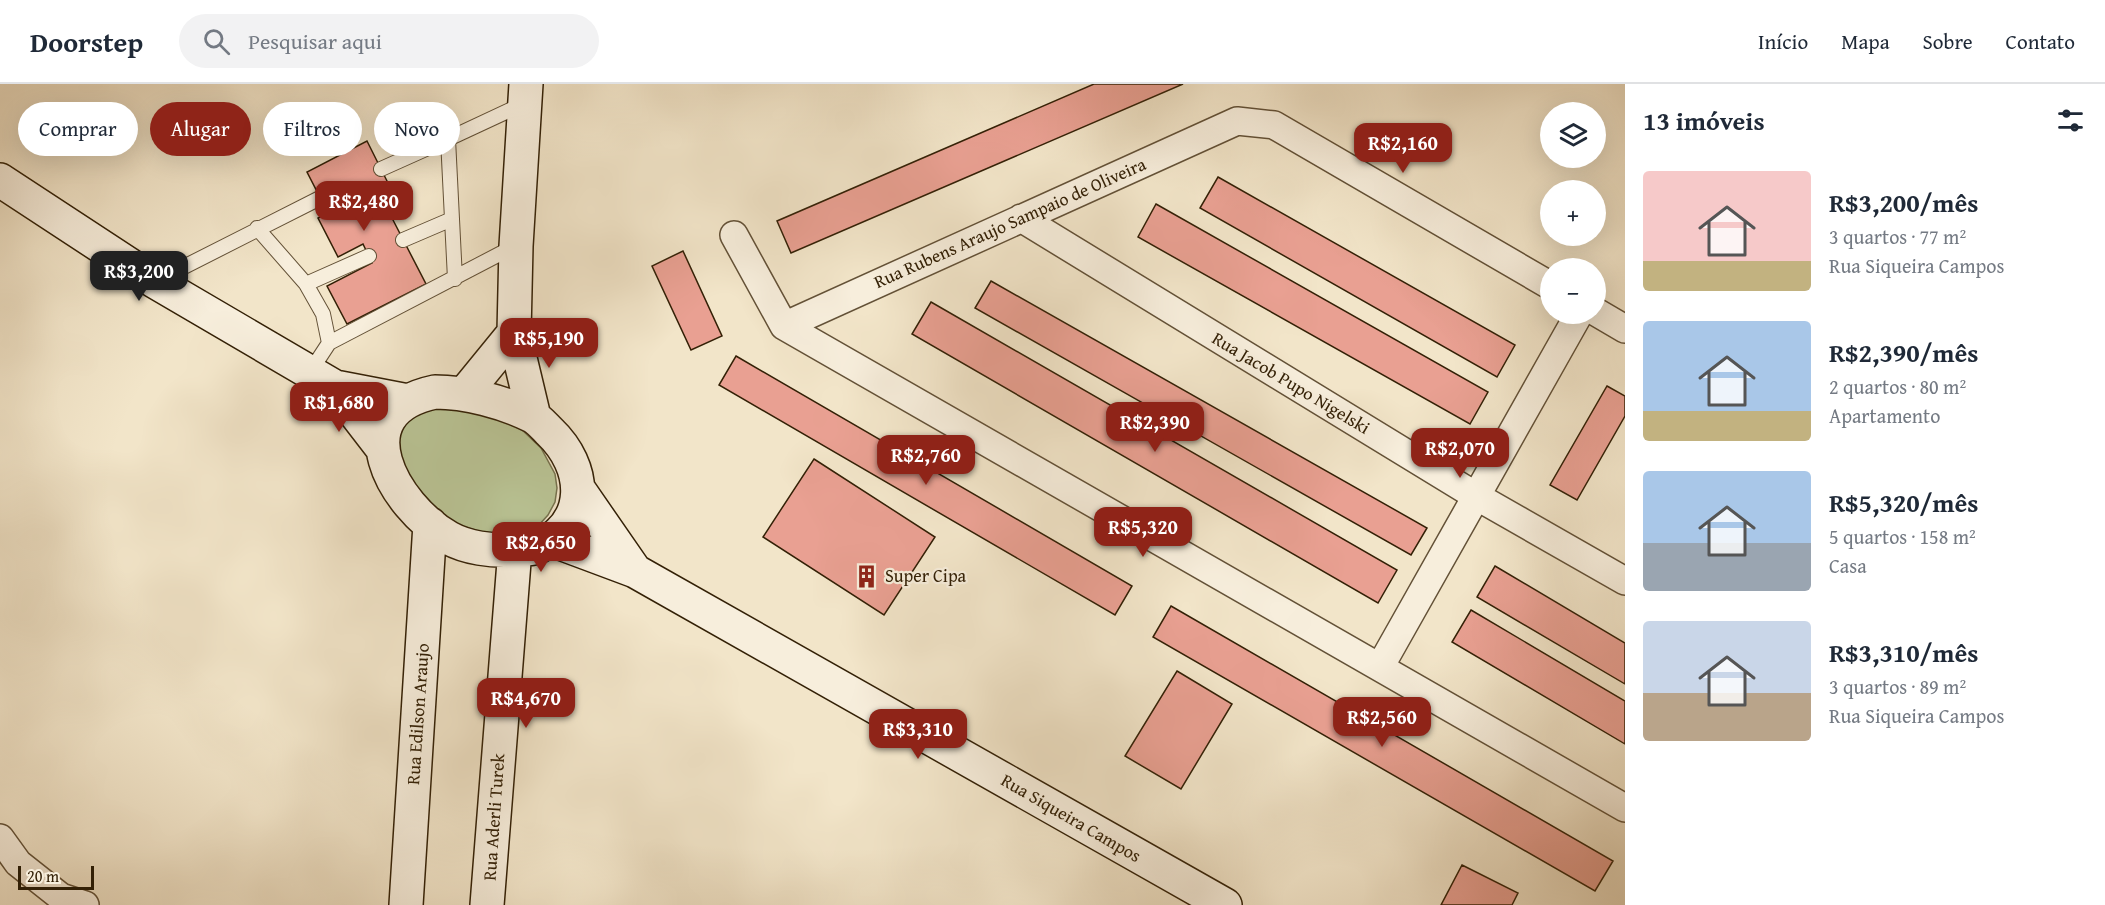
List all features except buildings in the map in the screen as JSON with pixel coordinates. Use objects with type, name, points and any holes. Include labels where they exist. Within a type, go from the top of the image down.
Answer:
[{"type":"main road","points":[[525,94],[516,246],[514,333],[534,417]]},
{"type":"main road","points":[[0,180],[154,281],[322,379],[408,401]]},
{"type":"main road","points":[[465,393],[514,333]]},
{"type":"main road","points":[[322,379],[382,448]]},
{"type":"main road","points":[[435,392],[465,393],[534,417],[559,441],[576,470],[579,490],[575,509],[566,526],[552,540],[535,549],[492,551],[451,539],[416,514],[392,479],[385,464],[382,448],[388,424],[408,401],[435,392]]},
{"type":"main road","name":"Rua Siqueira Campos","points":[[579,490],[635,571]]},
{"type":"main road","name":"Rua Edilson Araujo","points":[[405,905],[430,524]]},
{"type":"main road","name":"Rua Siqueira Campos","points":[[552,540],[635,571],[1225,905]]},
{"type":"main road","name":"Rua Aderli Turek","points":[[487,905],[515,549]]},
{"type":"street","name":"Rua Rubens Araujo Sampaio de Oliveira","points":[[784,326],[1237,122],[1274,125],[1540,280]]},
{"type":"street","name":"Rua Jacob Pupo Nigelski","points":[[1021,218],[1476,496],[1625,581]]},
{"type":"street","points":[[734,235],[784,326],[1625,808]]},
{"type":"street","points":[[1606,318],[1625,329]]},
{"type":"street","points":[[1380,667],[1573,324]]},
{"type":"street","points":[[0,838],[18,863],[60,897],[84,905]]},
{"type":"lane","points":[[460,131],[525,94]]},
{"type":"lane","points":[[381,169],[409,156]]},
{"type":"lane","points":[[449,156],[455,279]]},
{"type":"lane","points":[[154,281],[320,198]]},
{"type":"lane","points":[[403,240],[452,219]]},
{"type":"lane","points":[[257,228],[306,284],[323,314],[329,343],[322,379]]},
{"type":"lane","points":[[329,343],[516,246]]},
{"type":"lane","points":[[306,284],[369,256]]},
{"type":"green space","points":[[462,407],[519,427],[541,448],[555,474],[557,488],[555,502],[548,515],[538,526],[525,532],[488,534],[452,523],[422,502],[400,470],[394,434],[419,409]]},
{"type":"place","name":"Super Cipa","points":[[867,576]]}]
